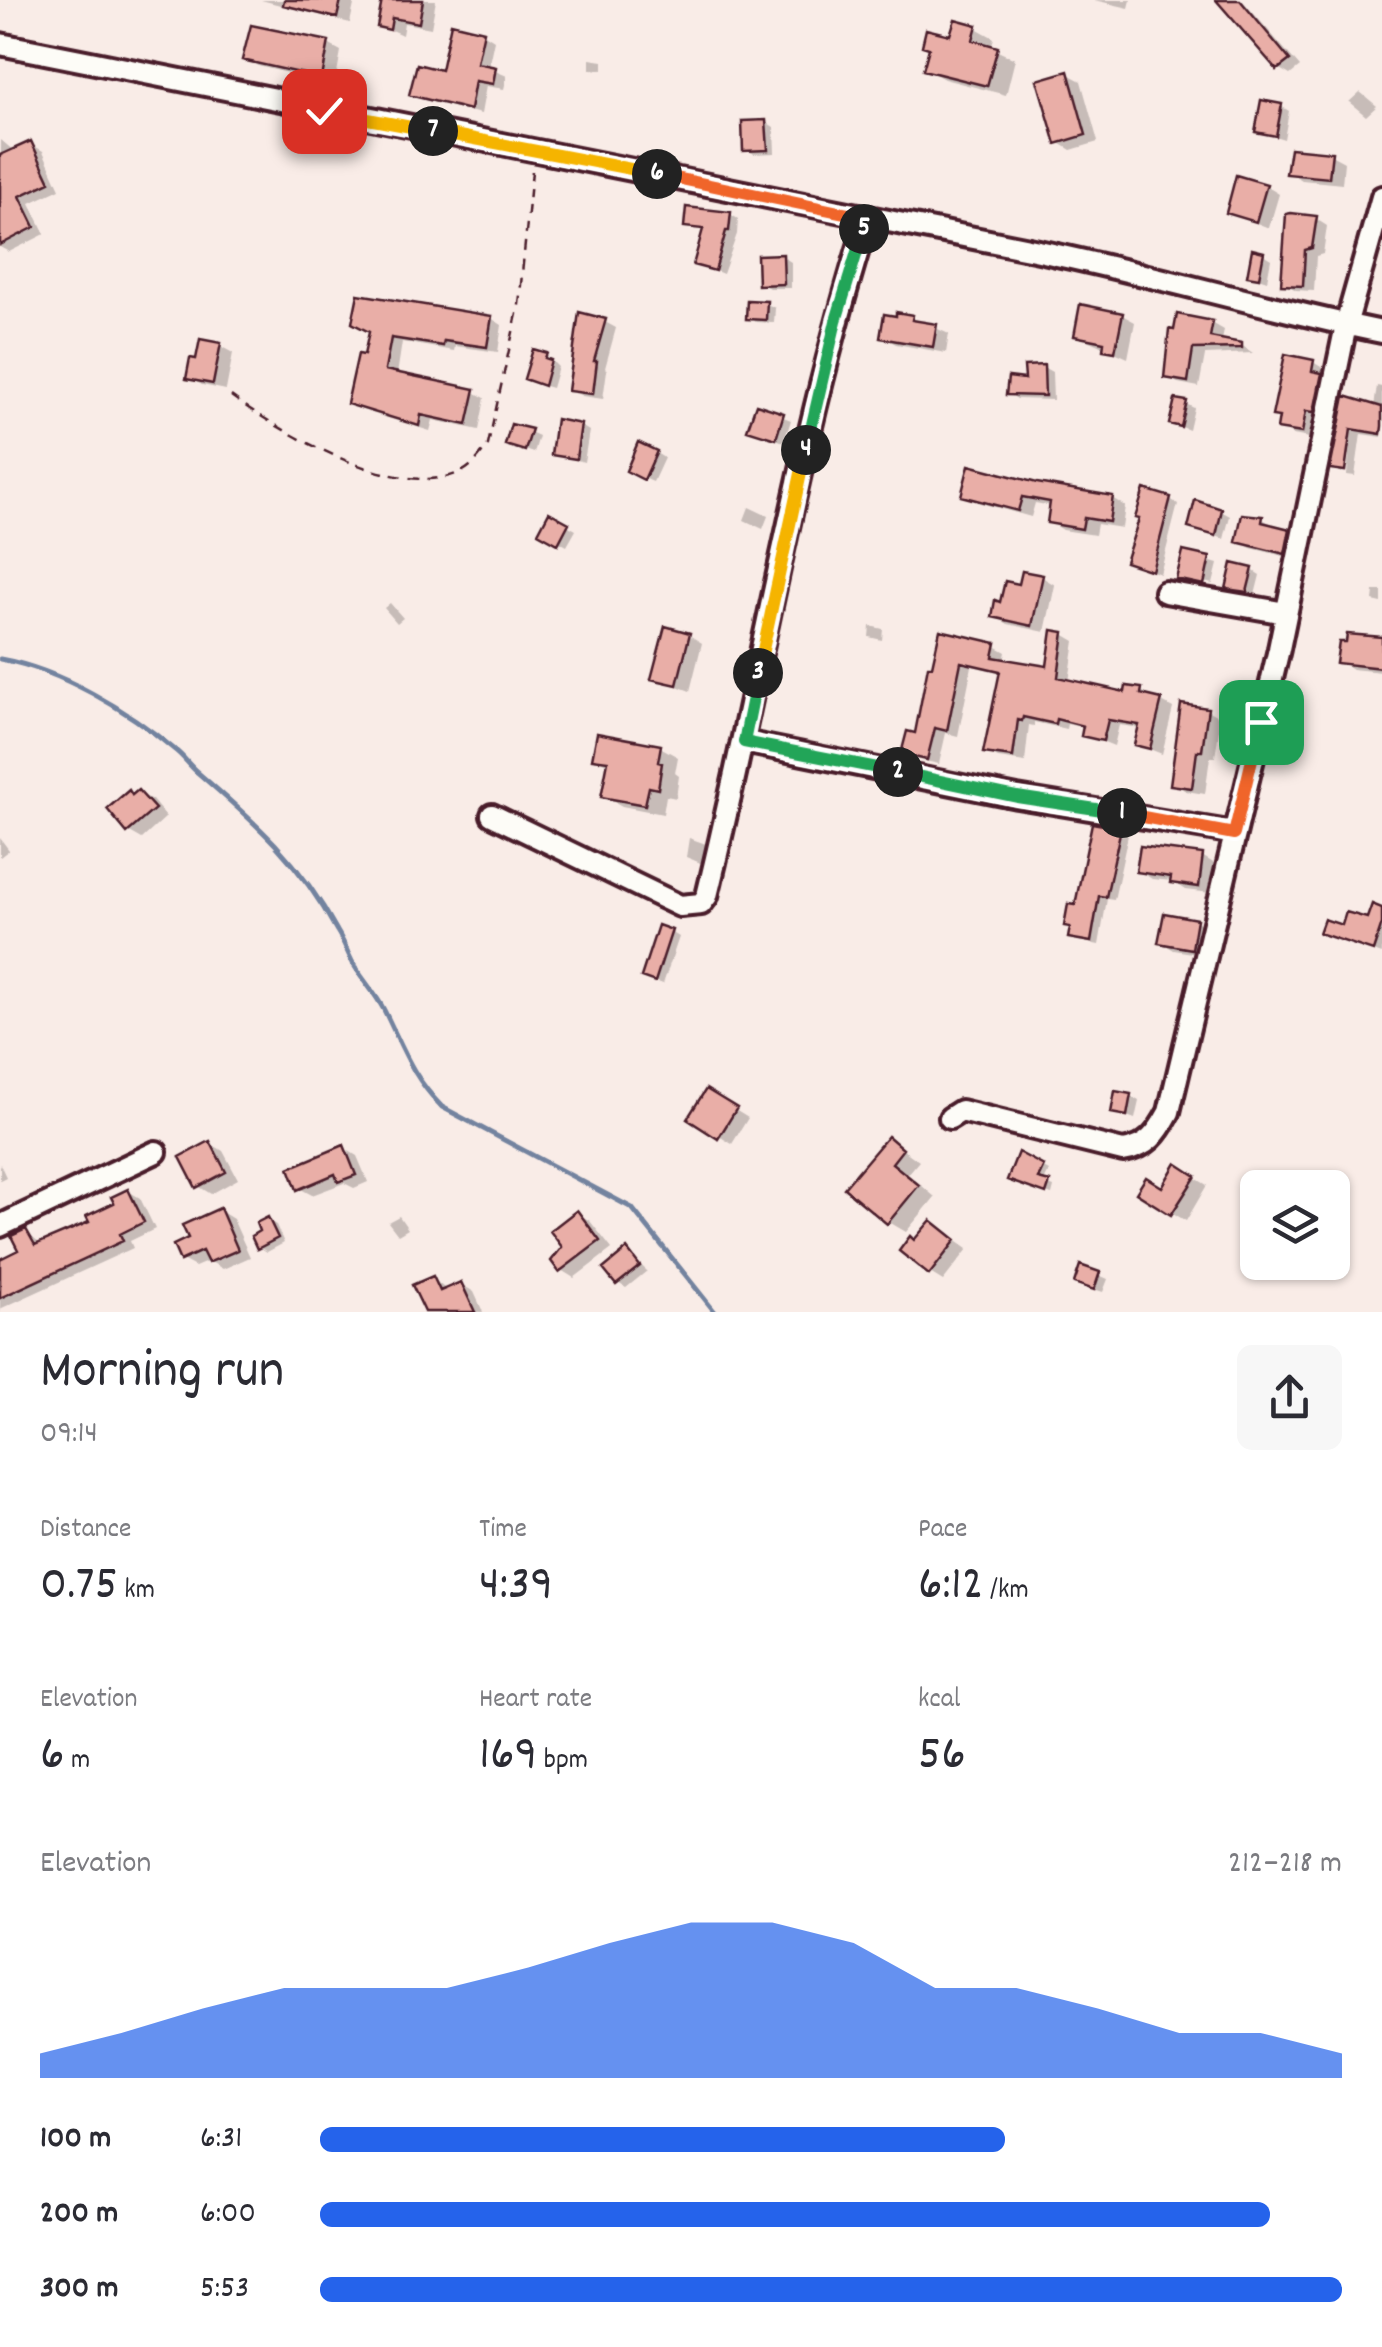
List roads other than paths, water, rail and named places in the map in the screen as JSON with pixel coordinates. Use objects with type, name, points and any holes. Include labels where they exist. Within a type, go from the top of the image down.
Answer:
[{"type":"street","points":[[0,44],[1169,280],[1382,332]]},
{"type":"street","points":[[950,1118],[961,1111],[1123,1151],[1148,1143],[1169,1112],[1286,612],[1346,325],[1382,197]]},
{"type":"street","points":[[492,815],[680,906],[701,904],[744,742],[778,571],[836,321],[868,218]]},
{"type":"street","points":[[1165,592],[1286,612]]},
{"type":"street","points":[[744,742],[1017,797],[1234,834]]},
{"type":"street","points":[[0,1226],[156,1152]]},
{"type":"waterway","points":[[0,659],[46,672],[93,694],[178,752],[257,826],[307,883],[381,1004],[415,1072],[442,1107],[632,1208],[715,1312]]}]
